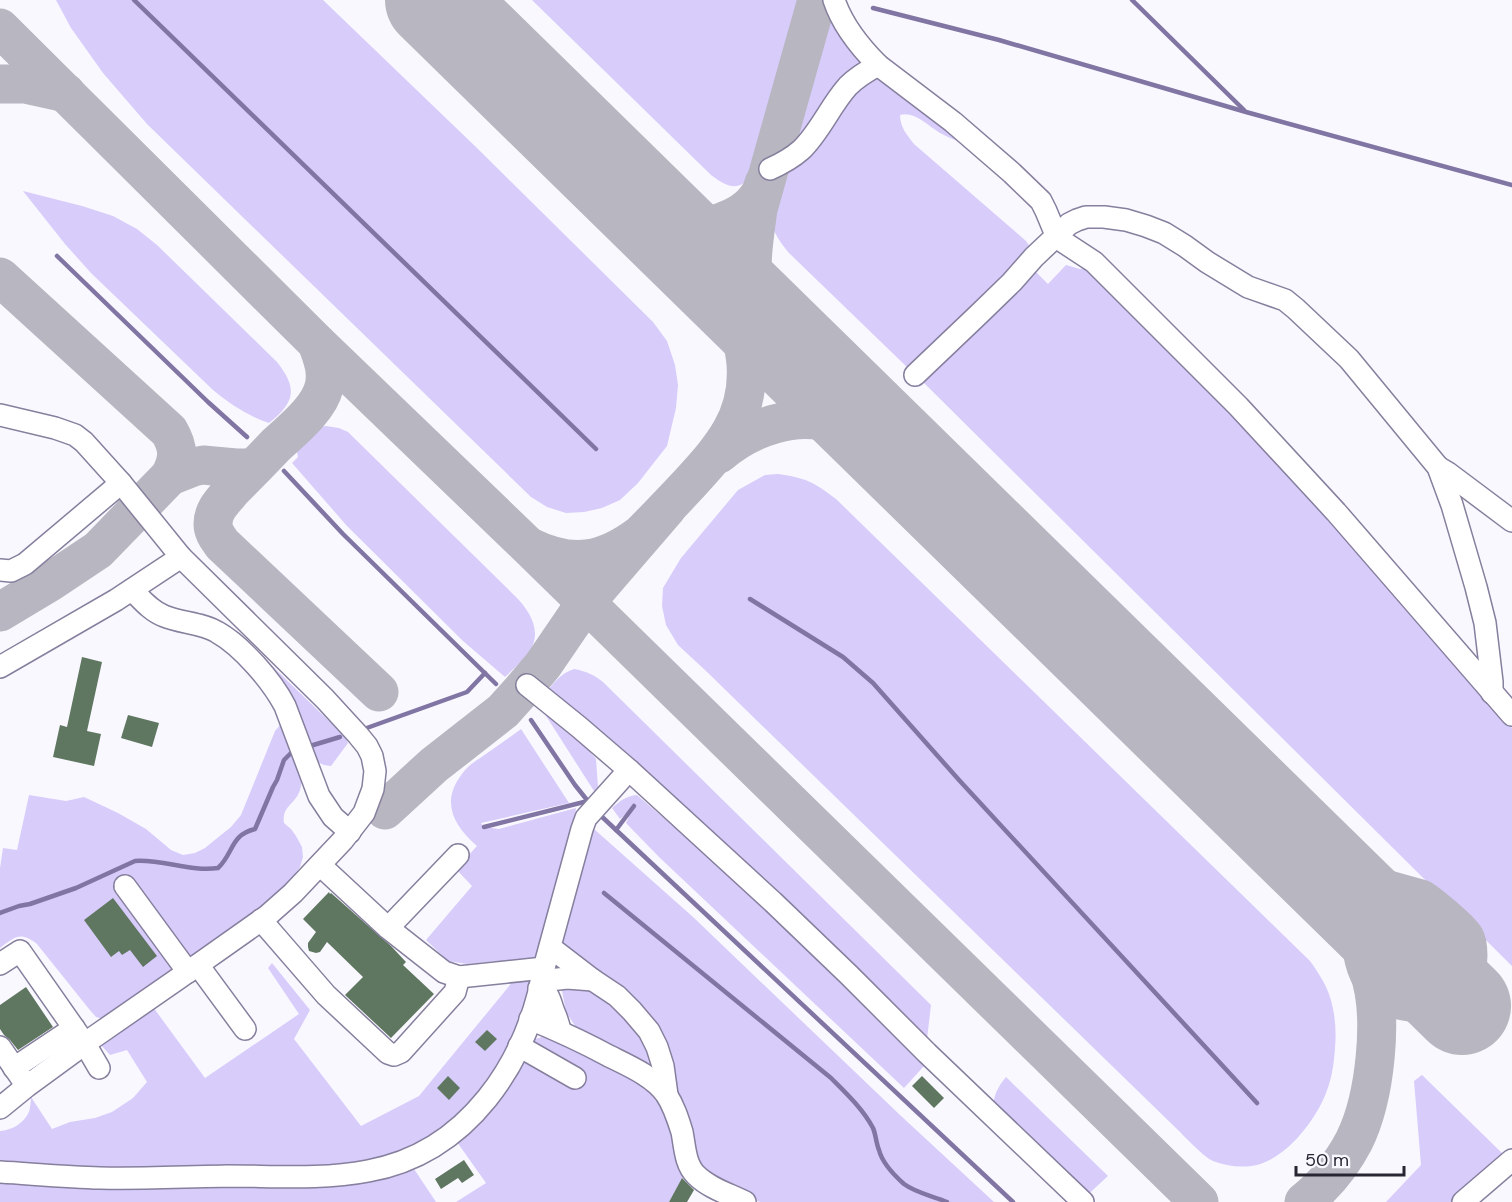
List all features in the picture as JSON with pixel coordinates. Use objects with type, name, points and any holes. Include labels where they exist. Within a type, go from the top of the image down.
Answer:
[{"type":"lane","points":[[834,0],[837,10],[851,33],[870,57],[997,158],[1031,190],[1041,201],[1056,235],[1094,262],[1239,407],[1336,512],[1512,715]]},
{"type":"lane","points":[[770,169],[788,160],[802,149],[849,86],[878,65]]},
{"type":"lane","points":[[915,375],[1069,224],[1086,217],[1115,219],[1164,233],[1248,287],[1285,300],[1307,318],[1349,359],[1438,467],[1476,586],[1486,633],[1492,693]]},
{"type":"lane","points":[[0,415],[55,428],[75,435],[84,442],[182,557],[324,699],[367,746],[375,771],[373,789],[363,813],[350,832],[293,893],[261,920],[193,968],[79,1036],[14,1068]]},
{"type":"lane","points":[[1438,467],[1512,521]]},
{"type":"lane","points":[[0,570],[11,571],[25,564],[121,483]]},
{"type":"lane","points":[[0,667],[132,590],[182,557]]},
{"type":"lane","points":[[132,590],[150,609],[164,616],[216,631],[248,656],[279,694],[319,796],[333,817],[350,832]]},
{"type":"lane","points":[[527,685],[629,770],[773,902],[1083,1202]]},
{"type":"lane","points":[[0,1172],[99,1178],[322,1177],[369,1171],[411,1158],[435,1146],[454,1132],[487,1099],[504,1076],[530,1019],[586,818],[629,770]]},
{"type":"lane","points":[[388,928],[458,855]]},
{"type":"lane","points":[[321,865],[388,928],[444,972],[459,977],[593,980]]},
{"type":"lane","points":[[125,886],[245,1029]]},
{"type":"lane","points":[[261,920],[326,995],[388,1053],[394,1055],[401,1052],[455,992],[459,977]]},
{"type":"lane","points":[[550,947],[617,996],[649,1031],[663,1066],[667,1095]]},
{"type":"lane","points":[[0,964],[20,951],[99,1068]]},
{"type":"lane","points":[[541,979],[543,989],[549,995],[559,1022],[560,1031]]},
{"type":"lane","points":[[530,1019],[560,1031],[646,1076],[658,1085],[667,1095],[675,1110],[688,1162],[694,1174],[704,1182],[744,1202]]},
{"type":"lane","points":[[0,1108],[27,1086],[79,1036]]},
{"type":"lane","points":[[519,1046],[575,1078]]},
{"type":"lane","points":[[0,1047],[27,1086]]},
{"type":"lane","points":[[1463,1202],[1512,1160]]},
{"type":"shaded area","points":[[56,0],[323,0],[653,322],[667,341],[675,365],[678,385],[676,408],[667,446],[638,483],[620,500],[602,508],[566,513],[547,507],[531,497],[147,124],[103,73],[71,28]]},
{"type":"shaded area","points":[[532,0],[803,0],[754,172],[744,183],[734,186],[711,175]]},
{"type":"shaded area","points":[[828,13],[864,68],[786,156]]},
{"type":"shaded area","points":[[874,78],[884,82],[958,141],[940,133],[916,117],[900,115],[906,134],[914,144],[1026,241],[1030,247],[1030,252],[909,369],[789,253],[772,225],[772,208],[780,176],[814,151],[825,138],[847,100]]},
{"type":"shaded area","points":[[23,191],[113,216],[137,229],[157,245],[277,362],[291,388],[291,395],[284,408],[269,423],[240,409],[213,390],[91,273]]},
{"type":"shaded area","points":[[1066,265],[1080,269],[1089,268],[1183,364],[1303,490],[1512,728],[1512,966],[920,379],[1034,270],[1048,284]]},
{"type":"shaded area","points":[[326,426],[348,432],[515,596],[530,615],[535,629],[533,644],[524,659],[505,677],[463,641],[347,526],[292,463],[298,457],[296,447],[313,430]]},
{"type":"shaded area","points":[[778,474],[809,482],[822,488],[836,499],[1310,961],[1327,988],[1334,1013],[1336,1031],[1333,1065],[1328,1087],[1316,1114],[1283,1152],[1263,1163],[1245,1167],[1219,1163],[1205,1156],[678,645],[666,625],[662,606],[663,588],[681,558],[738,490],[765,475]]},
{"type":"shaded area","points":[[242,637],[346,739],[348,743],[331,766],[315,761],[279,685]]},
{"type":"shaded area","points":[[574,669],[590,674],[603,682],[931,1005],[927,1039],[545,694],[558,679]]},
{"type":"shaded area","points":[[541,708],[552,715],[596,759],[598,787],[594,791]]},
{"type":"shaded area","points":[[286,722],[299,763],[301,786],[297,797],[285,812],[284,823],[296,836],[302,847],[303,857],[300,867],[282,891],[104,1019],[96,1017],[37,944],[26,938],[18,937],[0,948],[0,868],[3,848],[17,850],[29,795],[66,801],[84,797],[146,829],[171,850],[183,855],[195,853],[205,848],[231,827],[241,815],[275,731]]},
{"type":"shaded area","points":[[521,729],[569,803],[481,823],[484,827],[499,829],[576,808],[574,828],[542,953],[528,962],[510,965],[496,961],[467,964],[448,961],[426,940],[472,886],[456,869],[477,846],[456,822],[451,804],[455,784],[466,769]]},
{"type":"shaded area","points":[[637,795],[739,883],[924,1066],[904,1088],[659,857],[626,823],[633,808],[620,819],[612,808],[623,799]]},
{"type":"shaded area","points":[[594,829],[693,917],[994,1202],[760,1202],[711,1182],[699,1172],[673,1098],[579,1032],[566,1012],[557,964],[557,940],[590,831]]},
{"type":"shaded area","points":[[272,963],[310,1010],[294,1039],[361,1126],[419,1096],[514,980],[530,979],[536,988],[490,1089],[420,1147],[347,1169],[95,1170],[0,1165],[0,1131],[13,1128],[24,1120],[29,1112],[31,1097],[52,1129],[70,1122],[95,1118],[112,1112],[133,1098],[147,1082],[127,1050],[110,1055],[100,1044],[153,1007],[205,1078],[299,1014],[268,968]]},
{"type":"shaded area","points":[[545,1036],[648,1082],[668,1104],[684,1175],[669,1202],[456,1202],[486,1183],[457,1142],[488,1113],[528,1044]]},
{"type":"shaded area","points":[[1422,1075],[1504,1155],[1512,1148],[1512,1150],[1452,1202],[1386,1202],[1421,1165],[1414,1081]]},
{"type":"shaded area","points":[[1006,1077],[1108,1176],[1083,1199],[993,1111],[996,1092]]},
{"type":"shaded area","points":[[412,1166],[436,1202],[0,1202],[0,1179]]},
{"type":"building","points":[[82,657],[102,662],[87,731],[101,734],[94,766],[53,757],[60,725],[67,727]]},
{"type":"building","points":[[128,715],[159,723],[152,747],[121,738]]},
{"type":"building","points":[[329,892],[391,946],[406,962],[403,965],[434,994],[391,1038],[345,995],[363,977],[327,942],[320,952],[309,951],[308,943],[316,932],[303,919]]},
{"type":"building","points":[[113,898],[157,956],[143,967],[130,950],[122,955],[119,951],[111,957],[84,920]]},
{"type":"building","points":[[26,987],[53,1027],[18,1050],[0,1029],[0,1005]]},
{"type":"building","points":[[487,1030],[497,1039],[485,1051],[475,1042]]},
{"type":"building","points":[[448,1076],[460,1088],[449,1100],[437,1088]]},
{"type":"building","points":[[922,1076],[944,1098],[934,1108],[912,1086]]},
{"type":"building","points":[[464,1160],[474,1175],[462,1183],[458,1178],[441,1189],[435,1179]]},
{"type":"building","points":[[682,1178],[694,1190],[687,1202],[669,1202]]},
{"type":"waterway","points":[[134,0],[596,449]]},
{"type":"waterway","points":[[1132,0],[1244,110]]},
{"type":"waterway","points":[[873,8],[999,40],[1246,112],[1512,185]]},
{"type":"waterway","points":[[57,256],[247,437]]},
{"type":"waterway","points":[[284,471],[343,534],[496,684]]},
{"type":"waterway","points":[[750,599],[843,657],[873,683],[959,780],[1257,1103]]},
{"type":"waterway","points":[[364,729],[467,692],[485,673]]},
{"type":"waterway","points":[[531,720],[591,805]]},
{"type":"waterway","points":[[310,746],[340,737]]},
{"type":"waterway","points":[[0,913],[76,888],[135,861],[208,869],[218,868],[237,840],[255,829],[284,760],[293,751]]},
{"type":"waterway","points":[[484,827],[588,801]]},
{"type":"waterway","points":[[616,830],[634,806]]},
{"type":"waterway","points":[[599,814],[1013,1202]]},
{"type":"waterway","points":[[604,893],[831,1078],[864,1114],[873,1128],[883,1159],[904,1184],[947,1202]]},
{"type":"taxiway","points":[[772,331],[756,303],[752,280],[756,220],[817,0]]},
{"type":"taxiway","points":[[0,28],[317,343],[1199,1202]]},
{"type":"taxiway","points":[[0,84],[25,84],[66,93]]},
{"type":"taxiway","points":[[654,216],[669,224],[682,227],[720,223],[732,218],[752,204],[760,194],[764,183]]},
{"type":"taxiway","points":[[0,277],[169,431],[177,453],[170,476]]},
{"type":"taxiway","points":[[530,547],[560,558],[574,559],[588,559],[614,551],[641,534],[689,484],[723,444],[738,416],[746,383],[743,345],[729,288]]},
{"type":"taxiway","points":[[317,343],[325,370],[321,395],[304,419],[223,501],[213,519],[213,527],[222,544],[379,692]]},
{"type":"taxiway","points":[[719,454],[744,436],[759,429],[774,424],[805,420],[836,425],[863,437],[907,462]]},
{"type":"taxiway","points":[[0,612],[98,550],[170,476],[203,465],[253,468]]},
{"type":"taxiway","points":[[385,810],[434,765],[503,711],[543,665],[586,602],[667,508]]},
{"type":"taxiway","points":[[1323,869],[1342,877],[1421,899],[1438,912],[1466,940],[1468,956],[1461,980],[1443,996],[1431,1000],[1406,1001],[1385,993],[1375,983],[1365,965],[1356,914],[1340,886]]},
{"type":"taxiway","points":[[1304,1202],[1326,1182],[1344,1159],[1354,1141],[1367,1103],[1377,1032],[1376,1009],[1368,969]]},
{"type":"runway","points":[[434,0],[1462,1006]]}]
